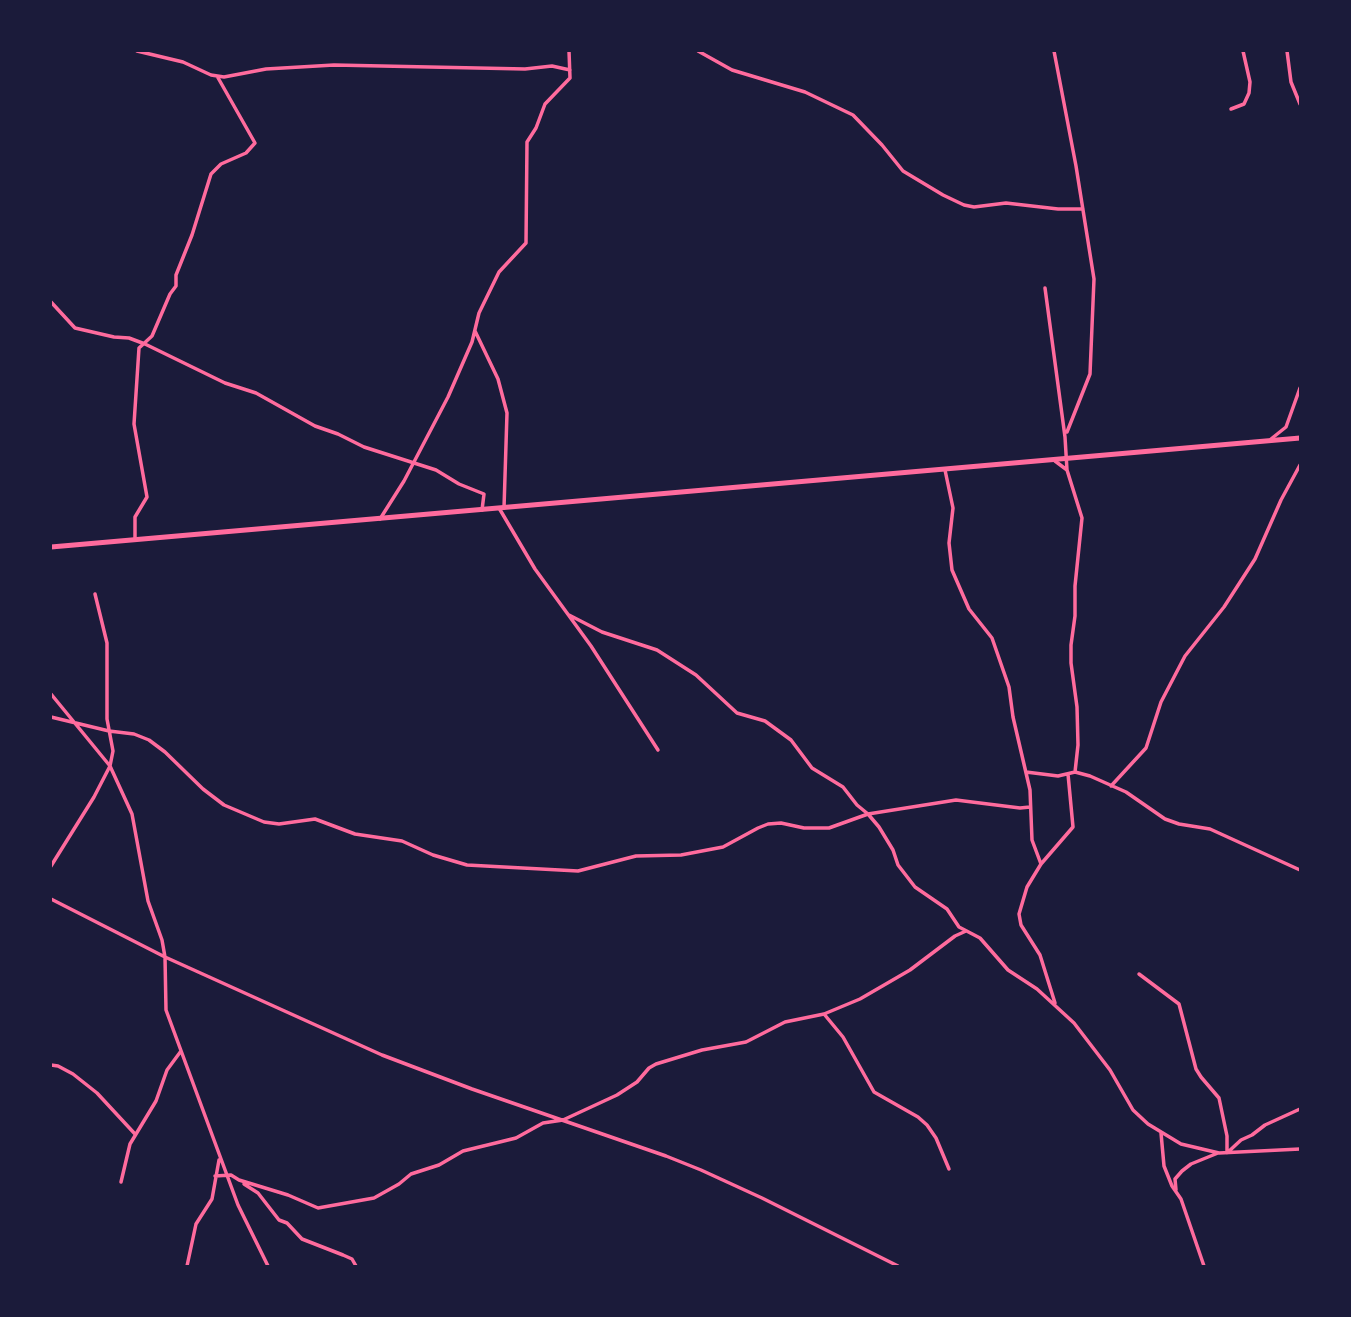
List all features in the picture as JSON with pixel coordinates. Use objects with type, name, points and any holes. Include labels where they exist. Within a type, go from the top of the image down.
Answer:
[{"type":"street","points":[[137,51],[183,62],[217,76],[266,69],[334,65],[525,69],[552,66],[570,70]]},
{"type":"street","points":[[380,519],[396,495],[448,397],[472,342],[479,313],[499,272],[526,243],[527,142],[536,128],[545,104],[568,81],[569,51]]},
{"type":"street","points":[[698,51],[732,70],[805,92],[853,116],[903,171],[964,205],[974,207],[1006,203],[1083,209]]},
{"type":"street","points":[[1054,51],[1094,279],[1090,374],[1065,437]]},
{"type":"street","points":[[1231,109],[1244,104],[1250,93],[1242,51]]},
{"type":"street","points":[[1287,51],[1291,82],[1300,104]]},
{"type":"street","points":[[135,540],[135,517],[147,497],[134,424],[139,348],[152,336],[176,286],[176,275],[211,174],[221,164],[246,153],[255,143],[217,76]]},
{"type":"street","points":[[1045,288],[1068,470],[1082,518],[1071,645],[1077,707],[1078,745],[1075,772]]},
{"type":"street","points":[[51,302],[75,328],[129,338],[225,383],[256,393],[315,426],[364,447],[436,470],[458,484],[484,494],[482,510]]},
{"type":"street","points":[[475,331],[498,379],[507,413],[502,508],[535,569],[569,615],[658,750]]},
{"type":"street","points":[[1267,441],[1286,427],[1300,388]]},
{"type":"street","points":[[1286,427],[1289,434],[1298,438]]},
{"type":"street","points":[[51,548],[1298,438]]},
{"type":"street","points":[[1052,460],[1068,470]]},
{"type":"street","points":[[1111,786],[1146,748],[1161,702],[1185,656],[1224,607],[1255,559],[1300,465]]},
{"type":"street","points":[[945,469],[953,508],[949,543],[952,570],[974,619],[985,628],[996,649],[1010,687],[1013,717],[1030,790],[1032,840],[1041,864]]},
{"type":"street","points":[[51,866],[94,797],[110,765],[113,751],[109,731],[107,643],[95,594]]},
{"type":"street","points":[[569,615],[602,632],[657,650],[691,671],[737,713],[765,722],[791,740],[812,768],[844,787],[879,827],[915,887],[947,909],[959,927],[979,938],[1008,970],[1027,981],[1074,1023],[1117,1080],[1133,1110],[1161,1132],[1181,1144],[1219,1153],[1300,1149]]},
{"type":"street","points":[[51,694],[110,765],[132,814],[148,901],[165,957],[166,1010],[238,1205],[268,1266]]},
{"type":"street","points":[[51,717],[134,734],[149,740],[224,805],[255,818],[279,824],[315,819],[355,834],[402,841],[467,866],[578,872],[636,856],[681,855],[723,847],[768,824],[781,823],[819,829],[868,814],[956,800],[1030,807]]},
{"type":"street","points":[[1026,772],[1075,772],[1090,776],[1126,792],[1165,819],[1210,829],[1300,870]]},
{"type":"street","points":[[1058,1008],[1049,989],[1040,956],[1019,920],[1027,887],[1041,864],[1073,827],[1068,774]]},
{"type":"street","points":[[51,899],[165,957],[415,1069],[701,1170],[898,1266]]},
{"type":"street","points":[[215,1177],[226,1174],[318,1208],[374,1198],[411,1174],[439,1165],[463,1151],[516,1138],[543,1123],[563,1120],[617,1095],[637,1082],[656,1064],[702,1050],[746,1042],[785,1023],[824,1014],[860,999],[910,970],[966,931]]},
{"type":"street","points":[[1139,974],[1178,1004],[1196,1069],[1219,1098],[1227,1136],[1227,1153]]},
{"type":"street","points":[[824,1014],[843,1037],[873,1092],[927,1125],[936,1138],[949,1169]]},
{"type":"street","points":[[121,1182],[130,1144],[156,1101],[167,1070],[181,1051]]},
{"type":"street","points":[[51,1065],[74,1074],[97,1093],[135,1134]]},
{"type":"street","points":[[1227,1153],[1241,1140],[1265,1125],[1300,1109]]},
{"type":"street","points":[[1161,1132],[1164,1166],[1204,1266]]},
{"type":"street","points":[[1176,1192],[1175,1179],[1182,1171],[1191,1164],[1219,1153]]},
{"type":"street","points":[[187,1266],[196,1224],[212,1199],[219,1155]]},
{"type":"street","points":[[239,1180],[258,1193],[279,1220],[287,1223],[302,1239],[352,1259],[356,1266]]}]
